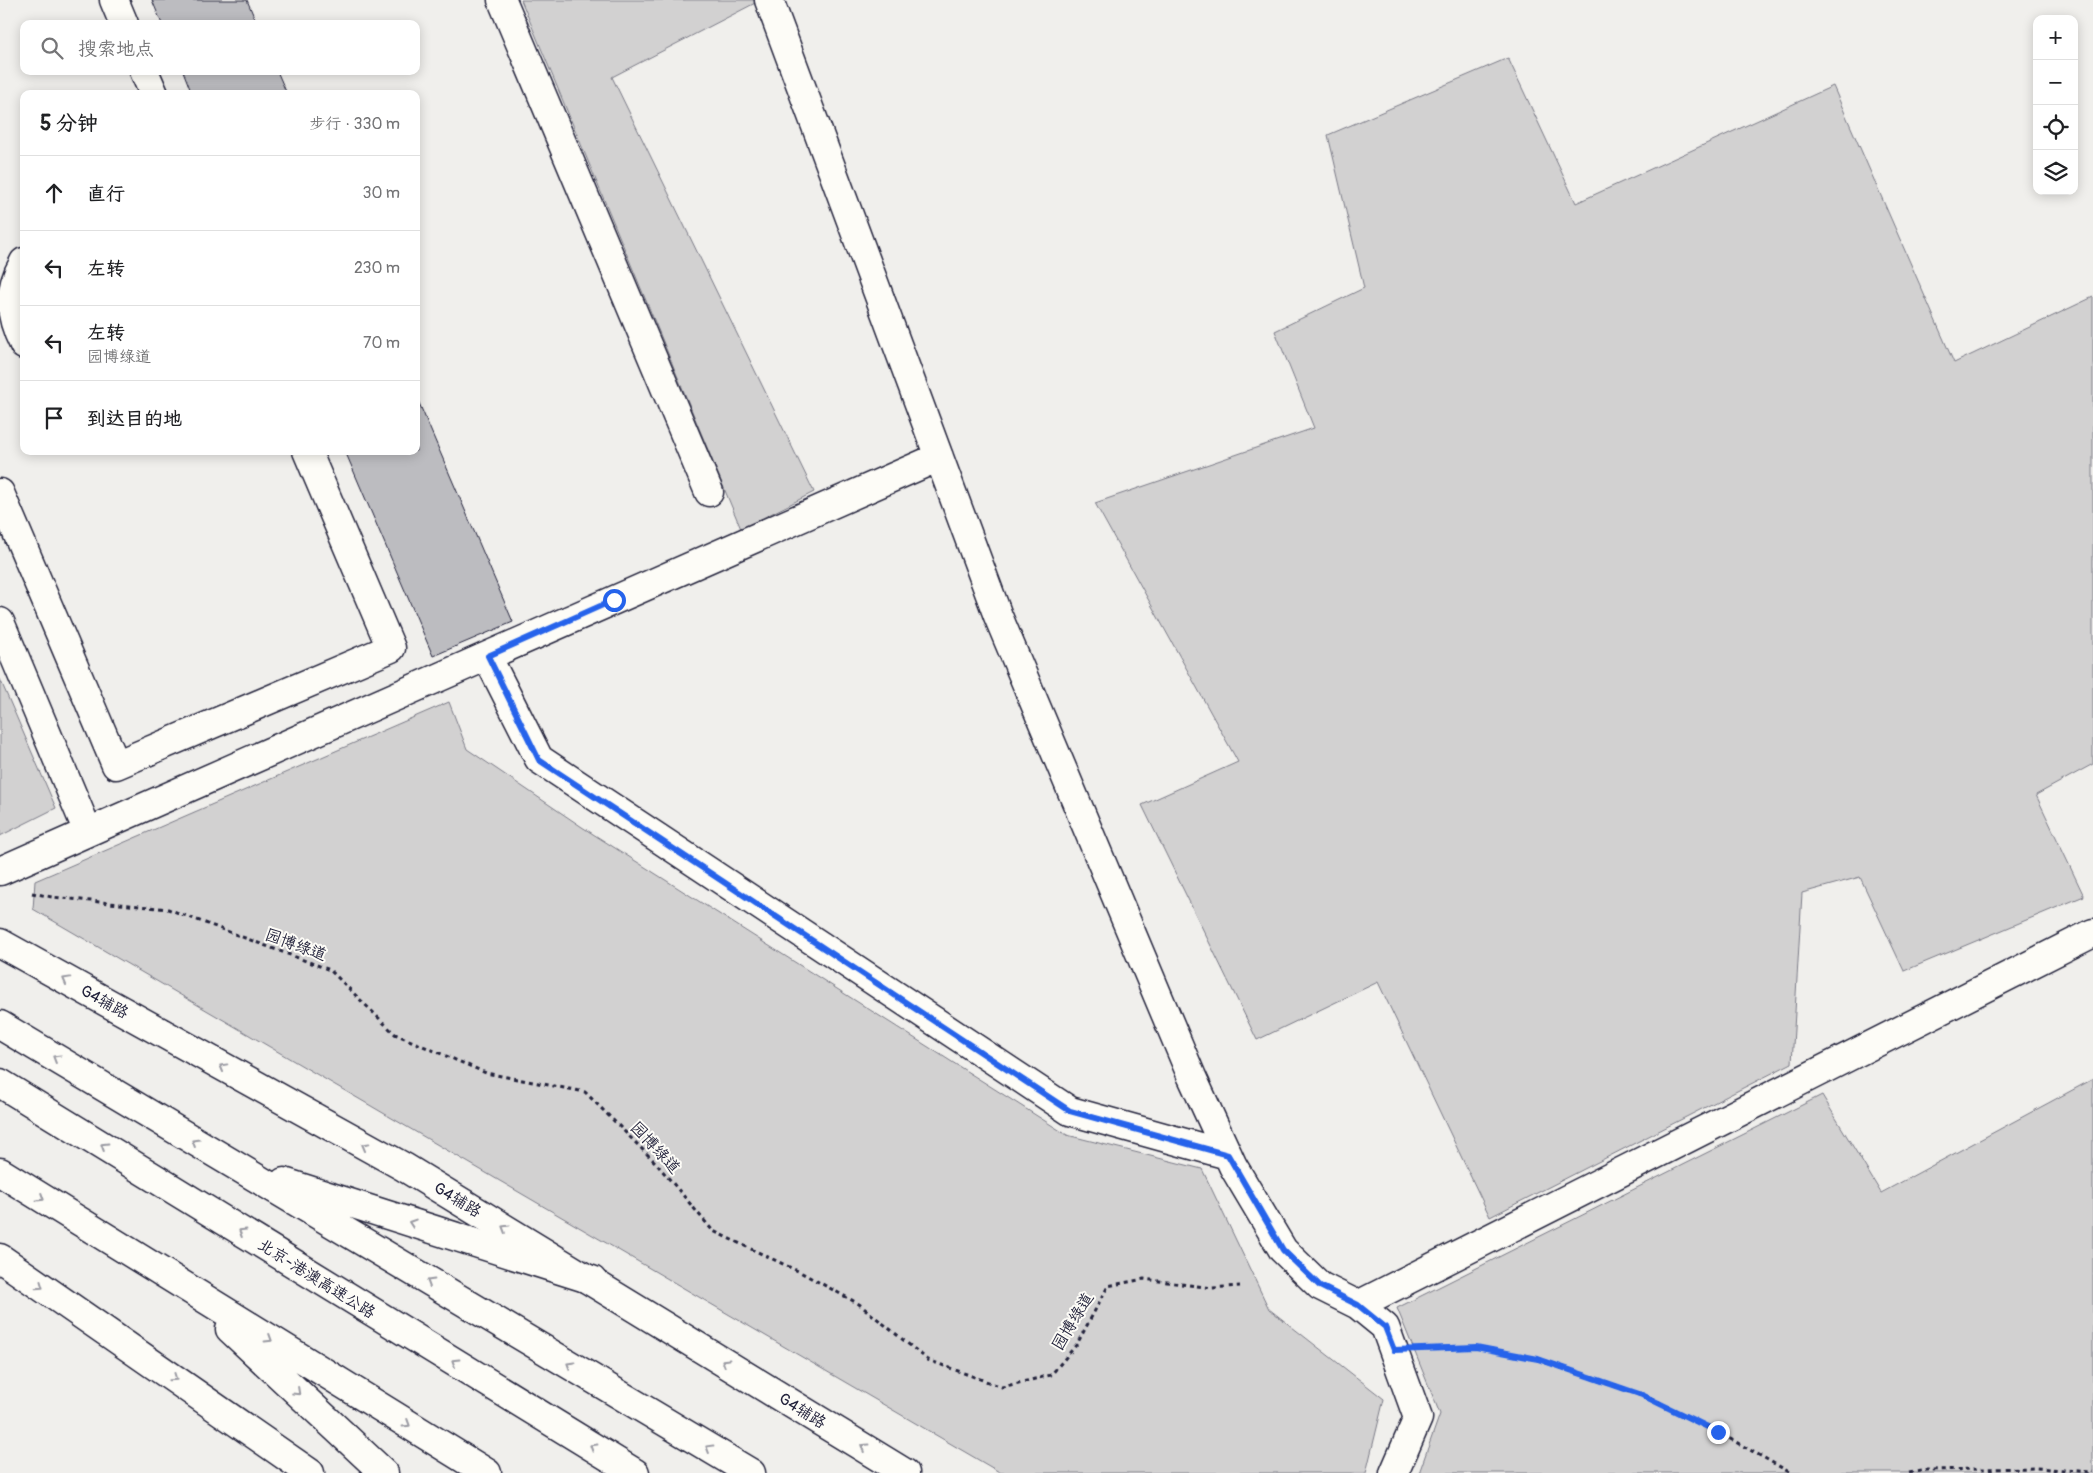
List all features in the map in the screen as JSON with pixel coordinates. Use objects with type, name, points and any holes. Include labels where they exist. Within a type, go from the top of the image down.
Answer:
[{"type":"main road","points":[[114,0],[122,20]]},
{"type":"main road","points":[[502,0],[709,492]]},
{"type":"main road","points":[[769,0],[998,616],[1192,1077],[1228,1155],[1283,1250],[1320,1286],[1358,1305],[1385,1327],[1418,1418],[1394,1473]]},
{"type":"main road","points":[[146,75],[152,90]]},
{"type":"main road","points":[[14,342],[15,329],[11,303],[15,278],[20,269]]},
{"type":"main road","points":[[0,493],[116,765],[391,648],[309,455]]},
{"type":"main road","points":[[0,871],[939,457]]},
{"type":"main road","points":[[0,622],[88,832]]},
{"type":"main road","points":[[488,656],[539,760],[1070,1111],[1228,1155]]},
{"type":"main road","points":[[1358,1305],[2093,932]]},
{"type":"main road","name":"G4辅路","points":[[0,943],[404,1167],[592,1280],[905,1473]]},
{"type":"main road","points":[[0,1025],[751,1473]]},
{"type":"main road","name":"北京-港澳高速公路","points":[[0,1082],[635,1473]]},
{"type":"main road","points":[[237,1166],[592,1280]]},
{"type":"main road","points":[[0,1172],[487,1473]]},
{"type":"main road","points":[[0,1258],[310,1473]]},
{"type":"main road","points":[[185,1288],[384,1473]]},
{"type":"path","name":"园博绿道","points":[[26,891],[52,897],[168,910],[330,970],[395,1034],[486,1073],[585,1092],[655,1162],[713,1231],[800,1272],[859,1304],[928,1360],[1002,1388],[1051,1375],[1077,1344],[1108,1286],[1144,1279],[1212,1288],[1240,1286]]},
{"type":"path","points":[[1394,1350],[1476,1347],[1538,1359],[1642,1395],[1718,1432],[1790,1473]]},
{"type":"path","points":[[1909,1473],[1927,1470],[2036,1468],[2093,1472]]},
{"type":"shaded area","points":[[521,0],[761,0],[612,77],[814,492],[741,529]]},
{"type":"shaded area","points":[[1508,58],[1576,203],[1833,86],[1954,363],[2093,297],[2093,764],[2036,795],[2084,896],[1904,971],[1860,877],[1802,893],[1792,1063],[1490,1217],[1378,982],[1257,1040],[1142,805],[1238,762],[1095,503],[1314,428],[1275,331],[1364,288],[1328,135]]},
{"type":"shaded area","points":[[0,679],[56,808],[0,836]]},
{"type":"shaded area","points":[[449,702],[467,749],[582,827],[1067,1135],[1202,1169],[1269,1309],[1384,1399],[1366,1473],[1001,1473],[33,909],[35,881]]},
{"type":"shaded area","points":[[2093,1079],[2093,1473],[1419,1473],[1440,1414],[1397,1308],[1822,1095],[1881,1193]]},
{"type":"building","points":[[152,0],[247,0],[255,20],[160,20]]},
{"type":"building","points":[[185,75],[279,75],[285,90],[190,90]]},
{"type":"building","points":[[420,405],[513,622],[433,656],[347,455],[420,455]]},
{"type":"route","points":[[614,600],[488,656],[539,760],[1070,1111],[1228,1155],[1283,1250],[1320,1286],[1358,1305],[1385,1327],[1394,1350],[1476,1347],[1538,1359],[1642,1395],[1718,1432]]}]
